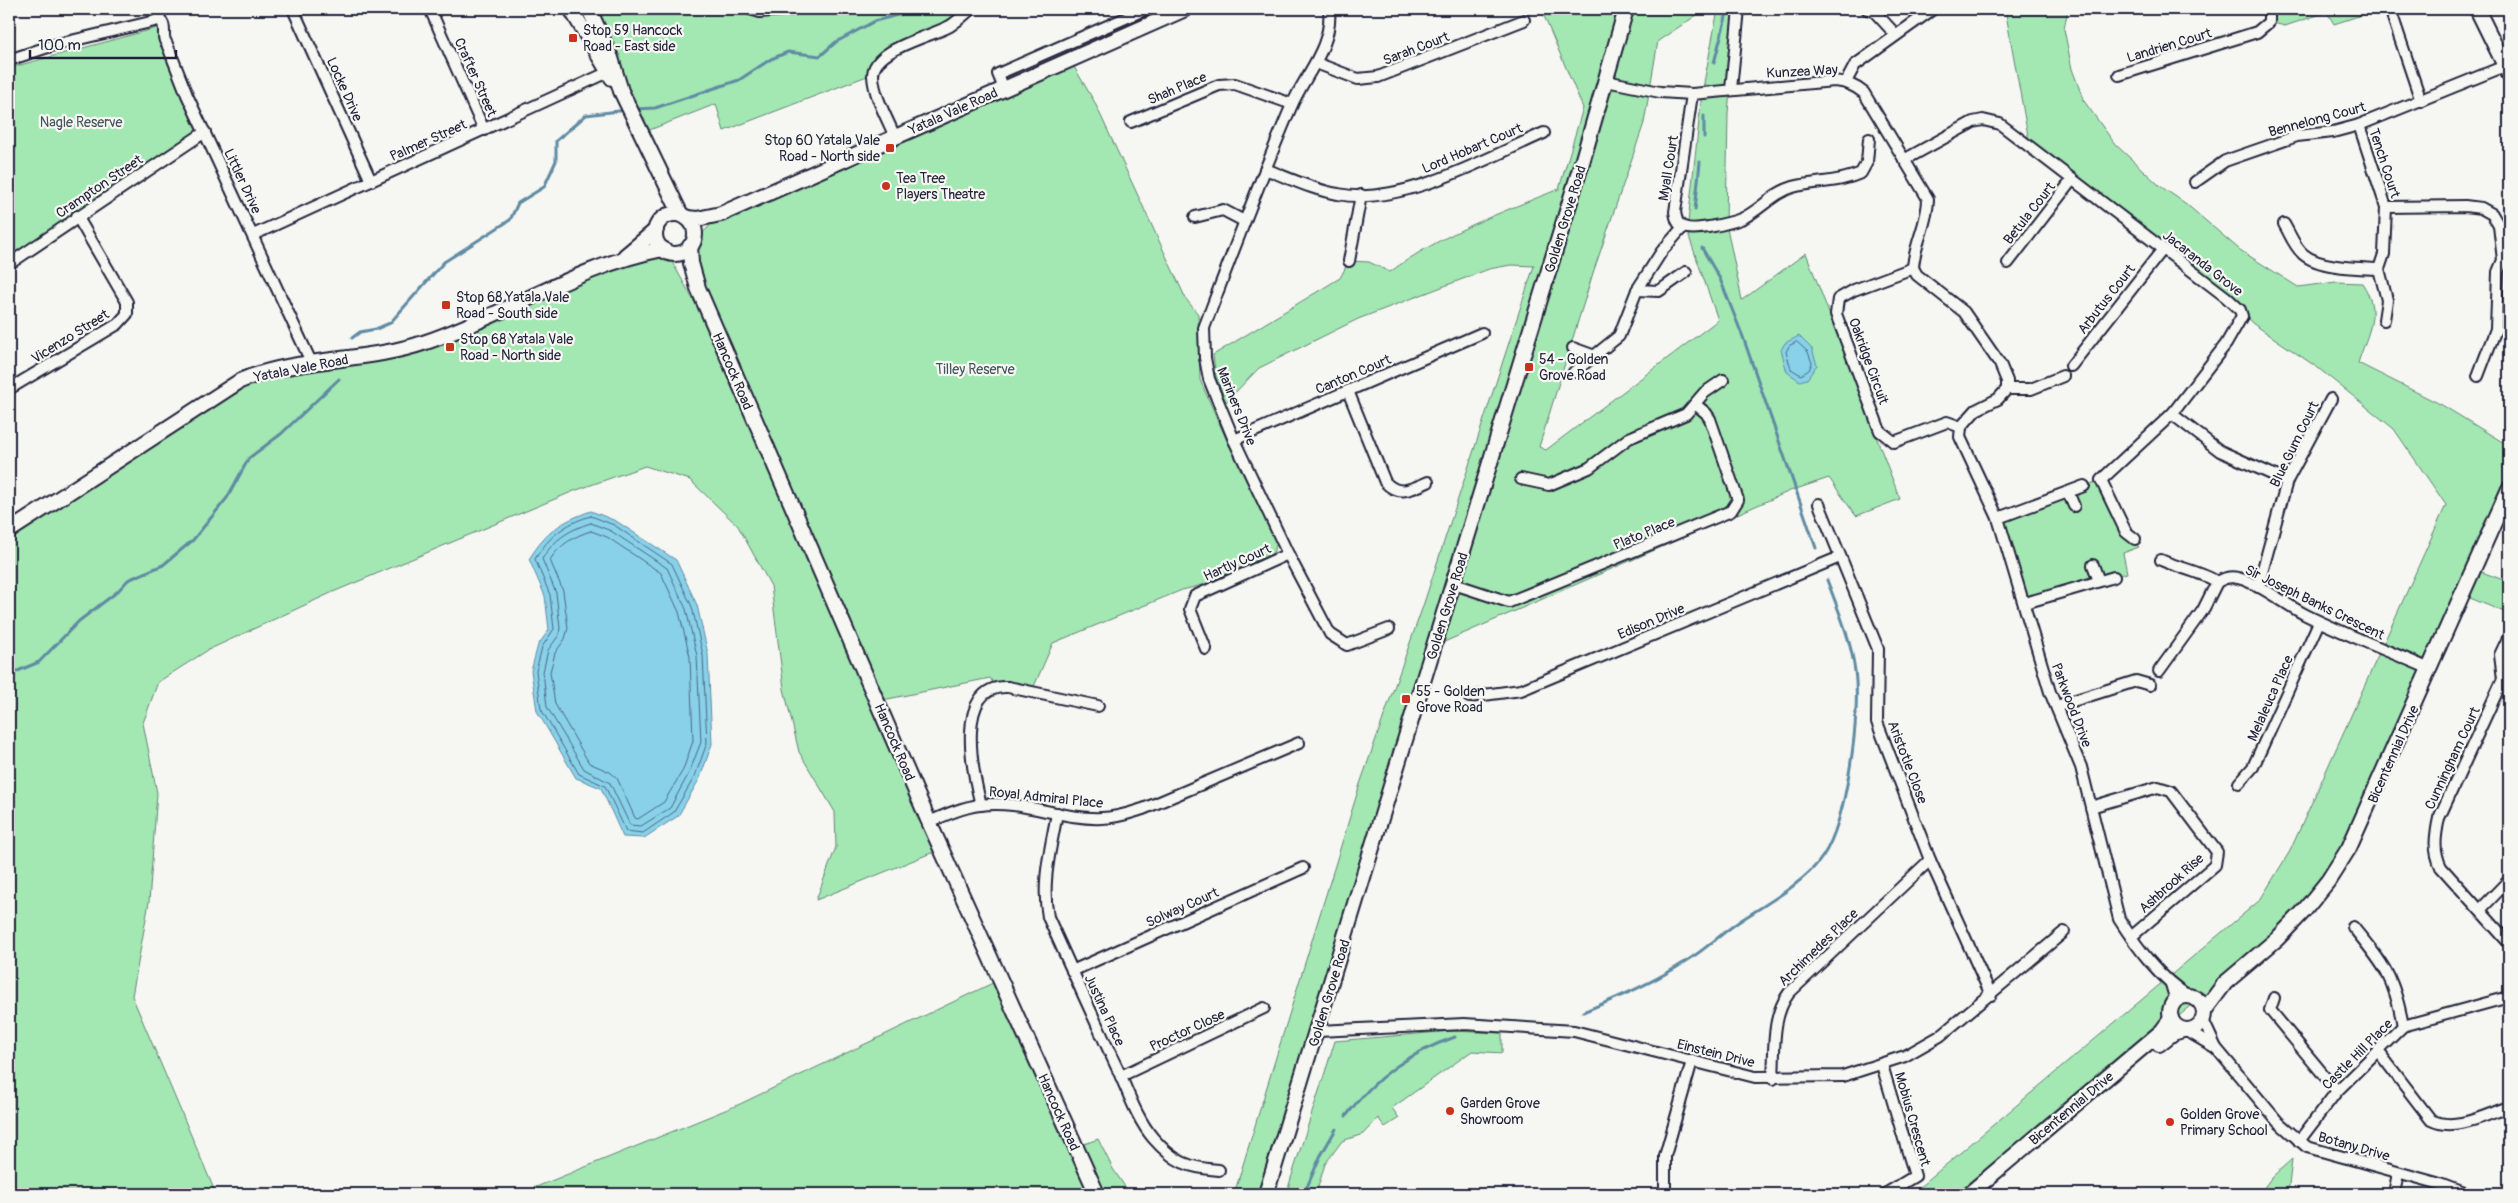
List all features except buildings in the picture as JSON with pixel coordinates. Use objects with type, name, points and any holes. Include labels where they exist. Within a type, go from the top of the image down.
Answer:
[{"type":"main road","points":[[571,9],[611,71]]},
{"type":"main road","points":[[589,9],[611,71],[626,104],[684,217],[694,229],[692,243],[681,253],[668,251],[658,242],[662,199],[650,166],[649,152]]},
{"type":"main road","name":"Yatala Vale Road","points":[[684,217],[697,219],[721,214],[1004,89],[1159,14],[1185,9]]},
{"type":"main road","name":"Golden Grove Road","points":[[1607,78],[1617,9]]},
{"type":"main road","name":"Golden Grove Road","points":[[1266,1194],[1318,1031],[1454,584],[1607,78],[1626,9]]},
{"type":"main road","points":[[2477,9],[2507,70]]},
{"type":"main road","name":"Yatala Vale Road","points":[[692,243],[721,214]]},
{"type":"main road","points":[[659,225],[671,215],[684,217]]},
{"type":"main road","name":"Yatala Vale Road","points":[[620,260],[659,225]]},
{"type":"main road","name":"Hancock Road","points":[[692,243],[691,262],[698,288],[930,822],[1097,1194]]},
{"type":"main road","name":"Yatala Vale Road","points":[[9,531],[240,381],[274,370],[400,350],[426,342],[620,260],[668,251]]},
{"type":"main road","name":"Hancock Road","points":[[668,251],[698,288]]},
{"type":"main road","name":"Bicentennial Drive","points":[[2204,1015],[2225,983],[2285,931],[2311,903],[2335,871],[2360,827],[2509,490]]},
{"type":"main road","name":"Bicentennial Drive","points":[[2186,998],[2225,983]]},
{"type":"main road","points":[[2186,998],[2201,1003],[2204,1015],[2198,1026],[2185,1030],[2175,1025],[2171,1019],[2170,1012],[2186,998]]},
{"type":"main road","name":"Bicentennial Drive","points":[[1969,1194],[2156,1036],[2171,1019]]},
{"type":"main road","name":"Bicentennial Drive","points":[[1979,1194],[2169,1036],[2185,1030]]},
{"type":"street","name":"Littler Drive","points":[[157,9],[159,20],[163,24],[164,40],[312,364]]},
{"type":"street","name":"Locke Drive","points":[[293,9],[371,181]]},
{"type":"street","name":"Crafter Street","points":[[430,9],[484,130]]},
{"type":"street","points":[[750,9],[760,12],[792,9]]},
{"type":"street","points":[[895,137],[875,86],[873,68],[876,62],[888,53],[949,26],[971,9]]},
{"type":"street","points":[[1004,89],[998,74],[1146,9]]},
{"type":"street","name":"Mariners Drive","points":[[1329,9],[1329,28],[1316,63],[1292,104],[1244,221],[1204,328],[1205,358],[1209,379],[1234,440],[1288,554],[1330,634],[1347,645],[1389,629]]},
{"type":"street","points":[[1730,90],[1739,9]]},
{"type":"street","points":[[1867,9],[1874,11],[1896,35]]},
{"type":"street","points":[[1846,82],[1855,65],[1933,9]]},
{"type":"street","name":"Landrien Court","points":[[2119,75],[2258,32],[2269,22],[2269,9]]},
{"type":"street","points":[[2390,9],[2421,100]]},
{"type":"street","points":[[9,60],[54,45],[159,20]]},
{"type":"street","name":"Sarah Court","points":[[1316,63],[1358,79],[1378,77],[1524,20]]},
{"type":"street","name":"Bennelong Court","points":[[2195,182],[2225,161],[2297,136],[2333,132],[2358,125],[2421,100],[2507,70]]},
{"type":"street","name":"Palmer Street","points":[[252,235],[611,71]]},
{"type":"street","name":"Kunzea Way","points":[[1607,78],[1660,92],[1692,94],[1834,81],[1846,82],[1864,93],[1928,199],[1928,213],[1916,250],[1913,268]]},
{"type":"street","name":"Shah Place","points":[[1131,122],[1219,86],[1235,84],[1292,104]]},
{"type":"street","name":"Myall Court","points":[[1683,227],[1676,220],[1674,212],[1692,94]]},
{"type":"street","name":"Jacaranda Grove","points":[[1904,160],[1973,122],[1993,121],[2000,124],[2226,297],[2240,310],[2242,316],[2226,344],[2172,414],[2101,480],[2126,532],[2135,539]]},
{"type":"street","name":"Tench Court","points":[[2358,125],[2386,207],[2384,254],[2379,268],[2387,300],[2384,320]]},
{"type":"street","name":"Crampton Street","points":[[9,264],[77,216],[205,132]]},
{"type":"street","name":"Lord Hobart Court","points":[[1265,169],[1330,193],[1361,195],[1394,192],[1431,182],[1544,132]]},
{"type":"street","points":[[1574,372],[1619,336],[1637,290],[1662,251],[1683,227],[1696,228],[1741,219],[1778,193],[1794,187],[1832,181],[1861,173],[1867,162],[1869,139]]},
{"type":"street","name":"Betula Court","points":[[2008,263],[2072,180]]},
{"type":"street","points":[[1349,262],[1361,195]]},
{"type":"street","points":[[2386,207],[2466,206],[2481,208],[2492,214],[2499,226],[2503,260],[2498,272],[2496,329],[2478,376]]},
{"type":"street","points":[[1195,217],[1223,210],[1244,221]]},
{"type":"street","name":"Vicenzo Street","points":[[9,389],[118,324],[126,314],[127,302],[77,216]]},
{"type":"street","points":[[2284,224],[2296,245],[2310,259],[2357,268],[2379,268]]},
{"type":"street","name":"Arbutus Court","points":[[2071,366],[2163,249]]},
{"type":"street","points":[[1913,268],[1917,275],[1964,312],[2000,364],[2007,381],[2006,389],[1998,399],[1976,410],[1961,427]]},
{"type":"street","name":"Oakridge Circuit","points":[[1913,268],[1854,290],[1838,300],[1836,314],[1880,431],[1894,442],[1947,422],[1961,427]]},
{"type":"street","points":[[1637,290],[1659,291],[1686,272]]},
{"type":"street","name":"Canton Court","points":[[1234,440],[1482,332]]},
{"type":"street","points":[[1573,348],[1595,356]]},
{"type":"street","points":[[2006,389],[2031,389],[2063,376]]},
{"type":"street","points":[[1521,480],[1549,485],[1586,470],[1629,438],[1683,415],[1706,391],[1723,380]]},
{"type":"street","points":[[1348,391],[1385,482],[1391,489],[1401,492],[1428,482]]},
{"type":"street","name":"Blue Gum Court","points":[[2258,587],[2287,481],[2331,399]]},
{"type":"street","name":"Plato Place","points":[[1454,584],[1509,602],[1731,511],[1738,500],[1734,485],[1710,419],[1695,404]]},
{"type":"street","points":[[2172,414],[2220,451],[2287,481]]},
{"type":"street","name":"Parkwood Drive","points":[[1961,427],[1960,437],[1998,518],[2050,692],[2081,767],[2119,919],[2131,937],[2171,984],[2186,998]]},
{"type":"street","points":[[1998,518],[2084,486]]},
{"type":"street","points":[[2068,492],[2074,506]]},
{"type":"street","name":"Aristotle Close","points":[[1819,504],[1878,649],[1877,722],[1930,860],[1991,994]]},
{"type":"street","name":"Hartly Court","points":[[1206,649],[1190,609],[1195,596],[1288,554]]},
{"type":"street","name":"Edison Drive","points":[[1469,696],[1521,690],[1840,557]]},
{"type":"street","points":[[2159,671],[2203,610],[2217,582],[2211,577],[2184,570],[2161,560]]},
{"type":"street","points":[[2093,565],[2099,581]]},
{"type":"street","name":"Sir Joseph Banks Crescent","points":[[2217,582],[2226,576],[2239,578],[2319,622],[2430,669]]},
{"type":"street","points":[[2024,603],[2114,577]]},
{"type":"street","name":"Melaleuca Place","points":[[2240,783],[2254,767],[2319,622]]},
{"type":"street","name":"Cunningham Court","points":[[2509,636],[2500,655],[2506,679],[2439,818],[2434,840],[2436,856],[2441,867],[2481,909],[2509,943]]},
{"type":"street","points":[[2057,706],[2138,677],[2150,685]]},
{"type":"street","points":[[981,805],[971,760],[970,733],[976,708],[990,690],[995,686],[1008,687],[1098,706]]},
{"type":"street","name":"Royal Admiral Place","points":[[930,822],[948,814],[981,805],[1013,806],[1103,818],[1143,809],[1299,743]]},
{"type":"street","name":"Ashbrook Rise","points":[[2091,807],[2158,787],[2170,791],[2217,852],[2215,865],[2131,937]]},
{"type":"street","name":"Justina Place","points":[[1057,813],[1044,888],[1045,903],[1048,917],[1072,971],[1143,1123],[1160,1144],[1182,1163],[1195,1169],[1219,1170]]},
{"type":"street","name":"Archimedes Place","points":[[1774,1079],[1775,1029],[1780,1005],[1789,993],[1930,860]]},
{"type":"street","name":"Solway Court","points":[[1072,971],[1303,868]]},
{"type":"street","points":[[2481,909],[2509,880]]},
{"type":"street","points":[[2353,927],[2391,977],[2398,997],[2403,1026]]},
{"type":"street","name":"Einstein Drive","points":[[1318,1031],[1464,1024],[1574,1031],[1755,1078],[1843,1076],[1882,1065],[1905,1056],[1940,1036],[2064,932]]},
{"type":"street","name":"Castle Hill Place","points":[[2299,1141],[2338,1091],[2403,1026],[2509,997]]},
{"type":"street","points":[[2274,998],[2265,1011],[2338,1091]]},
{"type":"street","name":"Proctor Close","points":[[1121,1076],[1264,1008]]},
{"type":"street","name":"Botany Drive","points":[[2204,1015],[2216,1048]]},
{"type":"street","name":"Botany Drive","points":[[2185,1030],[2216,1048],[2278,1122],[2307,1147],[2437,1183],[2466,1194]]},
{"type":"street","points":[[2378,1051],[2431,1120],[2440,1125],[2451,1126],[2509,1107]]},
{"type":"street","points":[[1665,1194],[1665,1156],[1692,1061]]},
{"type":"street","name":"Mobius Crescent","points":[[1882,1065],[1915,1176],[1885,1194]]},
{"type":"street","points":[[2394,1194],[2398,1173]]},
{"type":"green space","points":[[590,9],[970,9],[957,21],[888,53],[867,76],[724,131],[716,104],[647,131]]},
{"type":"green space","points":[[1541,9],[1617,9],[1609,64],[1622,9],[1706,9],[1658,41],[1644,123],[1593,273],[1539,447],[1546,450],[1718,320],[1687,231],[1702,93],[1718,9],[1737,9],[1728,113],[1726,223],[1742,300],[1806,253],[1900,499],[1856,516],[1829,478],[1790,491],[1435,646],[1265,1194],[1234,1194],[1360,784],[1423,606],[1534,266],[1511,265],[1489,269],[1358,319],[1259,368],[1226,402],[1216,377],[1213,355],[1340,278],[1349,261],[1369,262],[1390,272],[1429,247],[1472,225],[1559,189],[1583,108]]},
{"type":"green space","points":[[2005,9],[2068,9],[2064,29],[2072,69],[2084,101],[2115,144],[2160,186],[2185,203],[2240,250],[2298,287],[2336,282],[2362,283],[2368,294],[2372,313],[2369,332],[2358,363],[2442,405],[2509,446],[2509,490],[2332,865],[2290,918],[2230,974],[1962,1194],[1906,1194],[1922,1185],[2260,900],[2290,851],[2446,505],[2394,429],[2318,368],[2252,323],[2240,310],[2030,147]]},
{"type":"green space","points":[[2266,9],[2380,9],[2334,24],[2327,12],[2285,26],[2269,22]]},
{"type":"green space","name":"Nagle Reserve","points":[[157,28],[166,57],[197,131],[9,259],[9,68]]},
{"type":"green space","name":"Tilley Reserve","points":[[1070,60],[1094,101],[1186,299],[1198,314],[1200,380],[1228,443],[1277,543],[1273,553],[1203,585],[1182,590],[1053,643],[1032,691],[995,686],[990,678],[878,701],[941,849],[816,900],[836,847],[835,812],[799,752],[784,689],[771,586],[738,526],[690,480],[645,466],[574,491],[333,592],[208,650],[158,682],[143,723],[157,793],[149,902],[132,996],[216,1194],[9,1194],[9,531],[256,374],[400,350],[630,252],[666,251],[733,371],[690,246],[721,214]]},
{"type":"green space","points":[[2101,480],[2126,532],[2139,547],[2123,553],[2127,573],[2025,603],[1998,518]]},
{"type":"green space","points":[[2479,571],[2509,582],[2509,614],[2470,598]]},
{"type":"green space","points":[[999,980],[1076,1147],[1098,1139],[1113,1169],[1130,1194],[519,1194],[740,1104]]},
{"type":"green space","points":[[1451,1031],[1502,1033],[1502,1053],[1472,1051],[1392,1108],[1399,1118],[1385,1127],[1378,1118],[1363,1134],[1342,1141],[1325,1164],[1316,1194],[1286,1194],[1335,1041]]},
{"type":"green space","points":[[2292,1159],[2288,1194],[2259,1194],[2272,1177]]},
{"type":"water","points":[[1799,336],[1812,349],[1817,365],[1807,379],[1800,381],[1787,372],[1781,350],[1785,343]]},
{"type":"water","points":[[591,511],[616,521],[676,560],[697,605],[708,654],[712,744],[700,778],[678,816],[644,838],[623,837],[601,788],[576,778],[537,711],[531,671],[538,645],[549,630],[545,596],[529,559],[548,534],[571,519]]},
{"type":"waterway","points":[[636,109],[655,108],[739,80],[771,59],[788,52],[820,56],[836,42],[875,21],[920,9]]},
{"type":"waterway","points":[[1714,63],[1728,9]]},
{"type":"waterway","points":[[352,338],[360,332],[376,329],[390,323],[444,262],[510,220],[518,203],[544,187],[556,161],[556,141],[586,115],[627,110]]},
{"type":"waterway","points":[[1704,116],[1704,137]]},
{"type":"waterway","points":[[1695,210],[1700,162]]},
{"type":"waterway","points":[[1702,248],[1720,279],[1743,337],[1816,548]]},
{"type":"waterway","points":[[9,671],[13,673],[39,662],[79,621],[117,592],[128,580],[163,565],[193,540],[227,498],[249,458],[281,434],[339,379]]},
{"type":"waterway","points":[[1583,1012],[1650,982],[1688,960],[1733,926],[1796,884],[1816,866],[1823,856],[1832,839],[1845,793],[1854,739],[1856,713],[1855,671],[1850,648],[1844,625],[1827,580]]},
{"type":"waterway","points":[[1346,1116],[1369,1089],[1394,1068],[1438,1043],[1455,1037]]},
{"type":"waterway","points":[[1304,1194],[1320,1157],[1336,1129]]},
{"type":"place","name":"Stop 59 Hancock Road - East side","points":[[573,38]]},
{"type":"place","name":"Stop 60 Yatala Vale Road - North side","points":[[890,148]]},
{"type":"place","name":"Tea Tree Players Theatre","points":[[886,186]]},
{"type":"place","name":"Stop 68 Yatala Vale Road - South side","points":[[446,305]]},
{"type":"place","name":"Stop 68 Yatala Vale Road - North side","points":[[450,347]]},
{"type":"place","name":"54 - Golden Grove Road","points":[[1529,367]]},
{"type":"place","name":"55 - Golden Grove Road","points":[[1406,699]]},
{"type":"place","name":"Garden Grove Showroom","points":[[1450,1111]]},
{"type":"place","name":"Golden Grove Primary School","points":[[2170,1122]]}]
